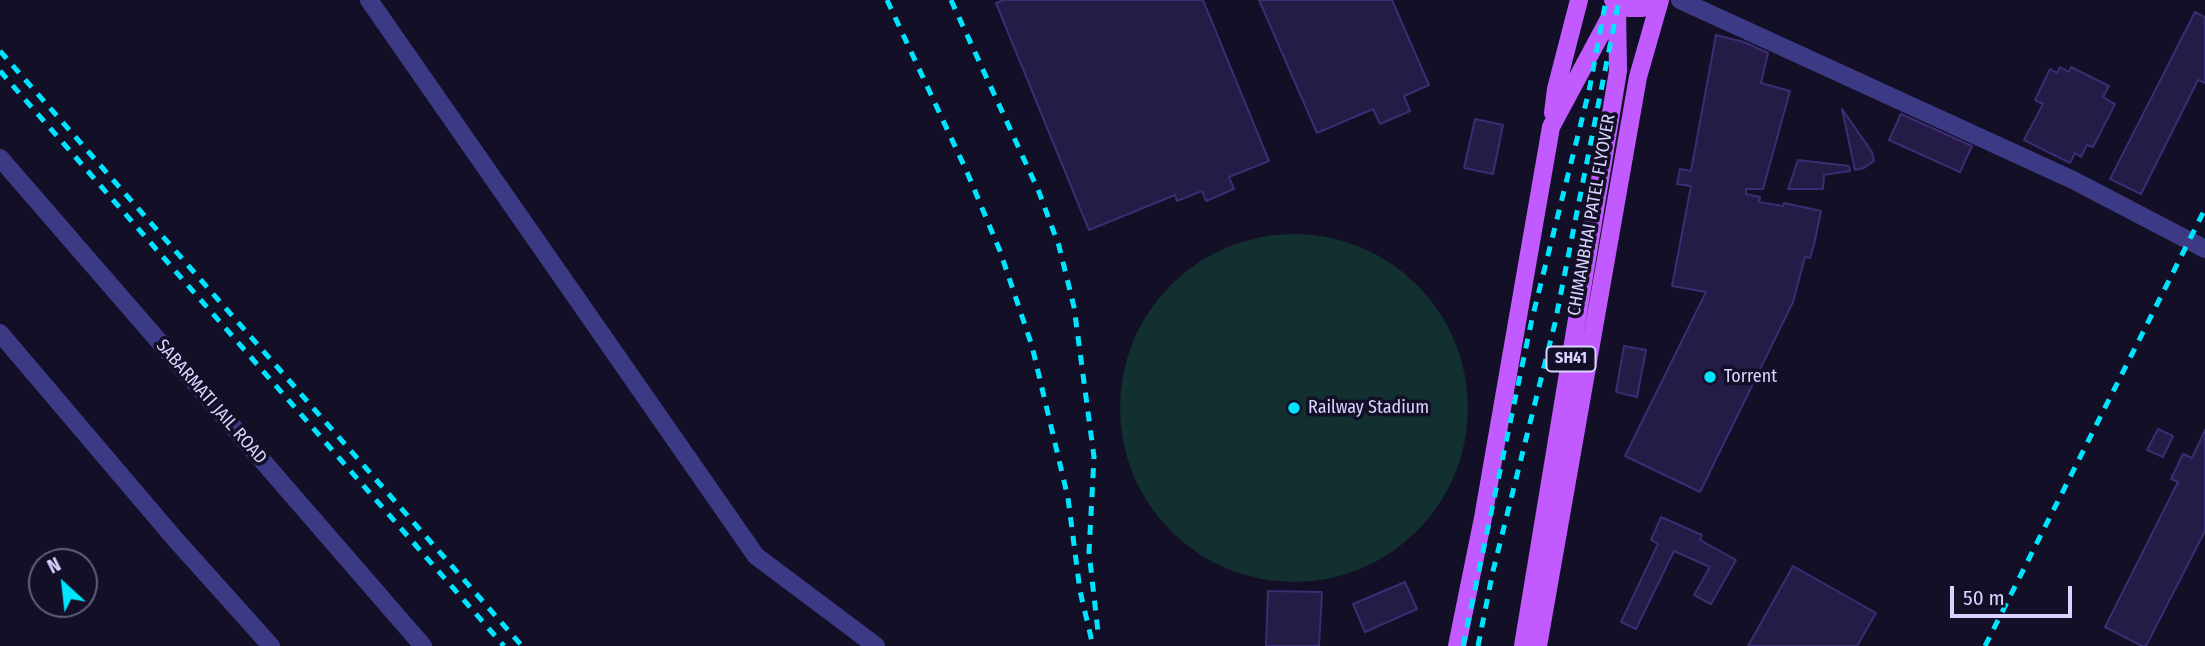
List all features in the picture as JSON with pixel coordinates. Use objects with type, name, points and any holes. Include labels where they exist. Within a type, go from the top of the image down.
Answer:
[{"type":"main road","points":[[1457,646],[1483,518],[1556,89],[1579,0]]},
{"type":"main road","points":[[1551,127],[1615,2],[1629,8],[1642,8],[1658,0]]},
{"type":"main road","name":"CHIMANBHAI PATEL FLYOVER","points":[[1538,646],[1638,77],[1658,0]]},
{"type":"main road","name":"CHIMANBHAI PATEL FLYOVER","points":[[1523,646],[1618,71],[1615,2]]},
{"type":"street","points":[[369,0],[756,556],[876,646]]},
{"type":"street","points":[[1681,0],[2073,180],[2205,249]]},
{"type":"street","name":"SABARMATI JAIL ROAD","points":[[0,158],[423,646]]},
{"type":"street","points":[[0,333],[175,539],[271,646]]},
{"type":"green space","name":"Railway Stadium","points":[[1294,234],[1328,237],[1361,247],[1391,263],[1417,285],[1439,311],[1455,341],[1465,374],[1468,408],[1465,442],[1455,475],[1439,505],[1417,531],[1391,553],[1361,569],[1328,579],[1294,582],[1260,579],[1227,569],[1197,553],[1171,531],[1149,505],[1133,475],[1123,442],[1120,408],[1123,374],[1133,341],[1149,311],[1171,285],[1197,263],[1227,247],[1260,237]]},
{"type":"building","points":[[1004,0],[1203,0],[1269,161],[1229,177],[1234,189],[1206,201],[1202,191],[1177,201],[1175,195],[1089,230],[996,3]]},
{"type":"building","points":[[1259,0],[1392,0],[1429,85],[1404,96],[1410,111],[1380,124],[1373,109],[1317,133]]},
{"type":"building","points":[[2195,12],[2205,17],[2205,83],[2198,80],[2141,194],[2110,179]]},
{"type":"building","points":[[1716,35],[1744,42],[1768,53],[1761,83],[1790,91],[1763,189],[1746,189],[1746,194],[1760,197],[1759,202],[1783,206],[1784,203],[1821,211],[1810,258],[1805,257],[1793,302],[1700,492],[1625,456],[1706,292],[1672,286],[1691,186],[1677,184],[1680,169],[1691,171]]},
{"type":"building","points":[[2060,67],[2069,72],[2071,67],[2109,86],[2103,97],[2115,104],[2093,147],[2087,145],[2081,157],[2075,153],[2070,163],[2024,140],[2043,104],[2035,100],[2050,69],[2057,73]]},
{"type":"building","points":[[1842,109],[1872,152],[1874,161],[1864,168],[1855,170]]},
{"type":"building","points":[[1901,114],[1972,146],[1960,172],[1889,140]]},
{"type":"building","points":[[1475,119],[1503,125],[1493,174],[1464,168]]},
{"type":"building","points":[[1798,160],[1849,166],[1850,171],[1824,175],[1823,189],[1788,189]]},
{"type":"building","points":[[1624,346],[1646,350],[1637,397],[1616,392]]},
{"type":"building","points":[[2158,429],[2173,436],[2163,457],[2147,450]]},
{"type":"building","points":[[2205,430],[2205,531],[2146,646],[2142,646],[2105,627],[2178,482],[2171,479],[2183,454],[2192,458]]},
{"type":"building","points":[[1661,517],[1702,535],[1700,540],[1736,560],[1711,604],[1694,595],[1710,567],[1674,551],[1636,629],[1621,622],[1658,544],[1651,540]]},
{"type":"building","points":[[1793,566],[1876,613],[1857,646],[1748,646]]},
{"type":"building","points":[[1405,582],[1417,609],[1365,632],[1353,604]]},
{"type":"building","points":[[1268,591],[1322,592],[1319,646],[1266,646]]},
{"type":"railway","points":[[887,0],[967,172],[1000,251],[1032,346],[1068,498],[1080,591],[1093,646]]},
{"type":"railway","points":[[951,0],[1039,192],[1059,246],[1074,307],[1094,457],[1089,552],[1098,632]]},
{"type":"railway","points":[[1463,646],[1532,319],[1589,91],[1606,0]]},
{"type":"railway","points":[[1478,646],[1493,571],[1555,323],[1619,0]]},
{"type":"railway","points":[[0,51],[522,646]]},
{"type":"railway","points":[[0,71],[504,646]]},
{"type":"railway","points":[[1985,646],[2205,209]]},
{"type":"place","name":"Torrent","points":[[1710,377]]},
{"type":"place","name":"Railway Stadium","points":[[1294,408]]}]
